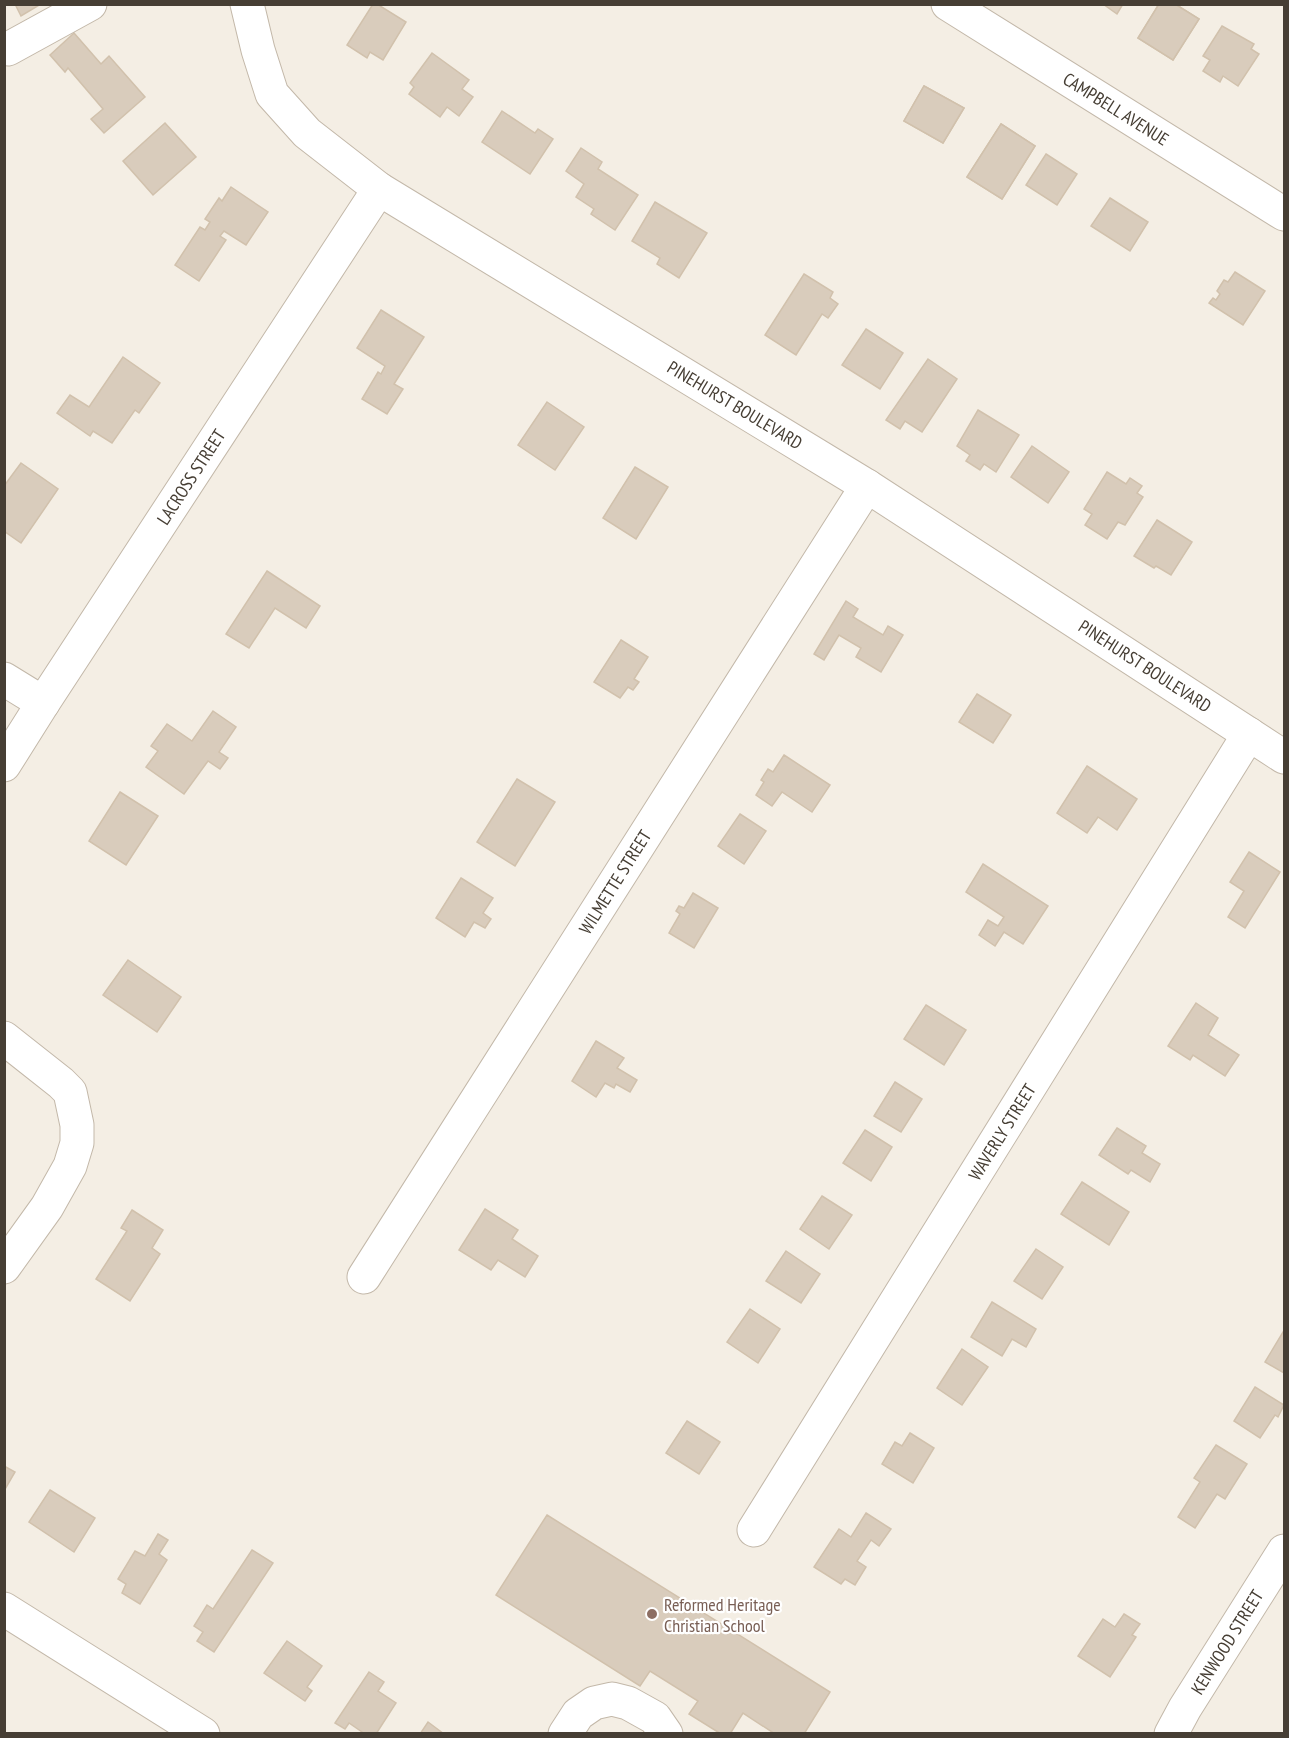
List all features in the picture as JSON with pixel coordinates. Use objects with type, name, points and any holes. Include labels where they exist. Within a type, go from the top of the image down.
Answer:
[{"type":"street","points":[[8,49],[90,4]]},
{"type":"street","name":"PINEHURST BOULEVARD","points":[[247,4],[258,50],[273,94],[307,133],[379,189],[867,486],[1284,757]]},
{"type":"street","name":"CAMPBELL AVENUE","points":[[948,4],[1284,214]]},
{"type":"street","name":"LACROSS STREET","points":[[4,765],[379,189]]},
{"type":"street","name":"WILMETTE STREET","points":[[364,1277],[867,486]]},
{"type":"street","points":[[4,679],[43,703]]},
{"type":"street","name":"WAVERLY STREET","points":[[754,1530],[1249,734]]},
{"type":"street","points":[[4,1038],[70,1092],[77,1125],[76,1143],[70,1166],[47,1207],[4,1267]]},
{"type":"street","name":"KENWOOD STREET","points":[[1171,1734],[1284,1551]]},
{"type":"street","points":[[4,1609],[203,1734]]},
{"type":"street","points":[[565,1734],[578,1714],[594,1703],[612,1700],[628,1703],[655,1718],[666,1734]]},
{"type":"building","points":[[15,4],[41,4],[21,16]]},
{"type":"building","points":[[373,4],[377,4],[406,22],[383,60],[370,52],[367,58],[347,45]]},
{"type":"building","points":[[1103,4],[1123,4],[1117,14]]},
{"type":"building","points":[[1159,4],[1175,4],[1199,19],[1173,60],[1138,38]]},
{"type":"building","points":[[1159,4],[1175,4],[1199,19],[1173,60],[1138,38]]},
{"type":"building","points":[[1222,26],[1254,44],[1251,49],[1259,54],[1238,86],[1223,76],[1220,82],[1203,71],[1210,60],[1203,56]]},
{"type":"building","points":[[74,33],[101,64],[109,56],[145,97],[104,133],[91,119],[103,109],[68,68],[65,72],[50,55]]},
{"type":"building","points":[[432,53],[469,80],[462,89],[473,97],[459,116],[447,107],[440,117],[409,94],[414,87],[410,83]]},
{"type":"building","points":[[924,86],[964,108],[943,143],[904,121]]},
{"type":"building","points":[[924,86],[964,108],[943,143],[904,121]]},
{"type":"building","points":[[502,111],[535,133],[538,129],[553,139],[530,174],[482,142]]},
{"type":"building","points":[[165,123],[196,157],[153,195],[123,161]]},
{"type":"building","points":[[1001,124],[1035,146],[1002,199],[967,177]]},
{"type":"building","points":[[1001,124],[1035,146],[1002,199],[967,177]]},
{"type":"building","points":[[581,148],[602,162],[598,169],[638,195],[615,230],[591,214],[594,209],[576,197],[584,184],[566,171]]},
{"type":"building","points":[[1046,154],[1077,174],[1057,205],[1026,185]]},
{"type":"building","points":[[231,187],[268,212],[246,245],[224,231],[220,236],[226,240],[199,281],[175,265],[200,227],[205,230],[210,222],[205,219],[219,198],[222,201]]},
{"type":"building","points":[[1110,198],[1148,222],[1130,251],[1091,226]]},
{"type":"building","points":[[655,202],[707,233],[679,278],[657,264],[660,258],[632,241]]},
{"type":"building","points":[[1235,272],[1265,291],[1243,325],[1209,303],[1213,298],[1216,300],[1220,294],[1217,291],[1224,280],[1228,282]]},
{"type":"building","points":[[804,274],[833,292],[830,298],[838,304],[828,318],[822,314],[796,355],[765,335]]},
{"type":"building","points":[[381,310],[424,337],[394,384],[403,389],[387,414],[362,399],[378,372],[381,374],[385,366],[357,348]]},
{"type":"building","points":[[866,329],[903,353],[880,389],[842,365]]},
{"type":"building","points":[[123,357],[160,383],[139,413],[135,410],[112,443],[93,431],[90,436],[57,413],[70,395],[89,407]]},
{"type":"building","points":[[928,359],[957,379],[922,432],[905,421],[900,429],[886,420]]},
{"type":"building","points":[[547,402],[584,427],[555,470],[518,445]]},
{"type":"building","points":[[978,410],[1019,435],[996,472],[984,464],[980,470],[966,461],[970,455],[957,446]]},
{"type":"building","points":[[1032,446],[1069,472],[1048,503],[1011,477]]},
{"type":"building","points":[[21,463],[58,489],[21,543],[4,531],[4,486]]},
{"type":"building","points":[[635,467],[668,487],[636,539],[603,518]]},
{"type":"building","points":[[1107,472],[1126,484],[1130,478],[1142,486],[1137,493],[1143,497],[1125,525],[1118,522],[1107,539],[1085,525],[1092,514],[1084,509]]},
{"type":"building","points":[[1157,520],[1192,542],[1171,575],[1134,556]]},
{"type":"building","points":[[267,571],[320,606],[306,628],[275,608],[249,648],[226,634]]},
{"type":"building","points":[[846,601],[858,609],[853,617],[883,635],[888,626],[903,635],[881,672],[856,657],[861,648],[839,635],[824,660],[814,654]]},
{"type":"building","points":[[621,640],[648,657],[634,679],[639,682],[633,690],[628,687],[620,698],[594,682]]},
{"type":"building","points":[[977,694],[1011,715],[993,743],[959,722]]},
{"type":"building","points":[[213,711],[236,727],[219,752],[228,758],[220,769],[208,761],[184,794],[146,767],[158,751],[151,746],[167,724],[192,741]]},
{"type":"building","points":[[784,755],[830,785],[812,812],[782,792],[772,806],[756,795],[764,782],[761,780],[768,769],[773,772]]},
{"type":"building","points":[[1087,766],[1137,799],[1117,830],[1098,817],[1087,833],[1057,813]]},
{"type":"building","points":[[517,779],[555,802],[515,866],[477,842]]},
{"type":"building","points":[[120,792],[158,816],[126,865],[89,841]]},
{"type":"building","points":[[740,814],[766,831],[744,864],[718,846]]},
{"type":"building","points":[[1249,852],[1280,872],[1245,928],[1228,917],[1244,891],[1230,882]]},
{"type":"building","points":[[983,864],[1048,906],[1023,944],[1004,932],[995,946],[979,935],[988,920],[998,926],[1004,917],[966,892]]},
{"type":"building","points":[[461,878],[493,898],[483,913],[491,919],[485,928],[474,922],[465,937],[436,918]]},
{"type":"building","points":[[693,893],[718,908],[694,948],[669,933],[680,914],[676,911],[679,906],[684,908]]},
{"type":"building","points":[[128,960],[181,997],[157,1032],[103,995]]},
{"type":"building","points":[[1196,1003],[1218,1018],[1208,1035],[1239,1055],[1225,1076],[1193,1055],[1190,1060],[1168,1046]]},
{"type":"building","points":[[926,1005],[966,1030],[944,1065],[904,1039]]},
{"type":"building","points":[[596,1041],[624,1058],[617,1068],[637,1080],[630,1092],[616,1084],[614,1088],[605,1083],[596,1097],[572,1081]]},
{"type":"building","points":[[895,1082],[922,1099],[901,1132],[874,1116]]},
{"type":"building","points":[[1117,1128],[1146,1146],[1142,1153],[1160,1164],[1150,1182],[1131,1170],[1128,1174],[1099,1155]]},
{"type":"building","points":[[865,1130],[892,1147],[871,1181],[843,1163]]},
{"type":"building","points":[[1082,1182],[1129,1212],[1109,1245],[1061,1214]]},
{"type":"building","points":[[822,1196],[852,1215],[829,1249],[800,1229]]},
{"type":"building","points":[[485,1209],[518,1230],[512,1239],[538,1256],[525,1277],[498,1260],[491,1270],[459,1250]]},
{"type":"building","points":[[132,1210],[163,1230],[152,1248],[160,1254],[130,1301],[96,1279],[127,1231],[121,1228]]},
{"type":"building","points":[[1036,1249],[1063,1267],[1042,1299],[1014,1281]]},
{"type":"building","points":[[786,1251],[820,1274],[801,1303],[766,1281]]},
{"type":"building","points":[[992,1302],[1036,1329],[1026,1347],[1012,1339],[1002,1356],[971,1337]]},
{"type":"building","points":[[750,1309],[780,1329],[758,1363],[727,1342]]},
{"type":"building","points":[[1283,1332],[1284,1334],[1284,1373],[1265,1362]]},
{"type":"building","points":[[962,1349],[988,1367],[962,1405],[937,1388]]},
{"type":"building","points":[[1255,1387],[1284,1405],[1278,1417],[1275,1415],[1260,1438],[1234,1421]]},
{"type":"building","points":[[687,1421],[720,1442],[699,1474],[666,1453]]},
{"type":"building","points":[[910,1433],[934,1448],[913,1483],[882,1464],[895,1442],[902,1446]]},
{"type":"building","points":[[1216,1445],[1247,1464],[1225,1499],[1217,1494],[1195,1528],[1178,1517],[1200,1482],[1194,1478]]},
{"type":"building","points":[[4,1466],[15,1472],[4,1491]]},
{"type":"building","points":[[50,1490],[95,1518],[74,1552],[29,1522]]},
{"type":"building","points":[[866,1513],[891,1529],[879,1546],[871,1540],[857,1561],[866,1567],[855,1585],[845,1579],[841,1584],[814,1567],[839,1529],[851,1537]]},
{"type":"building","points":[[547,1515],[830,1692],[804,1734],[775,1734],[743,1713],[730,1734],[721,1734],[689,1714],[698,1701],[650,1671],[640,1686],[496,1595]]},
{"type":"building","points":[[158,1534],[168,1540],[159,1554],[167,1560],[140,1604],[122,1593],[126,1584],[118,1579],[135,1551],[145,1556]]},
{"type":"building","points":[[252,1550],[273,1563],[214,1652],[197,1641],[203,1632],[194,1626],[207,1605],[213,1609]]},
{"type":"building","points":[[1124,1614],[1140,1624],[1132,1635],[1136,1637],[1110,1677],[1078,1656],[1103,1619],[1115,1627]]},
{"type":"building","points":[[287,1641],[322,1666],[307,1687],[312,1691],[305,1701],[264,1673]]},
{"type":"building","points":[[369,1672],[384,1682],[378,1691],[396,1703],[376,1734],[365,1734],[349,1723],[345,1729],[335,1723]]},
{"type":"building","points":[[428,1722],[444,1734],[420,1734]]},
{"type":"place","name":"Reformed Heritage Christian School","points":[[652,1614]]}]
